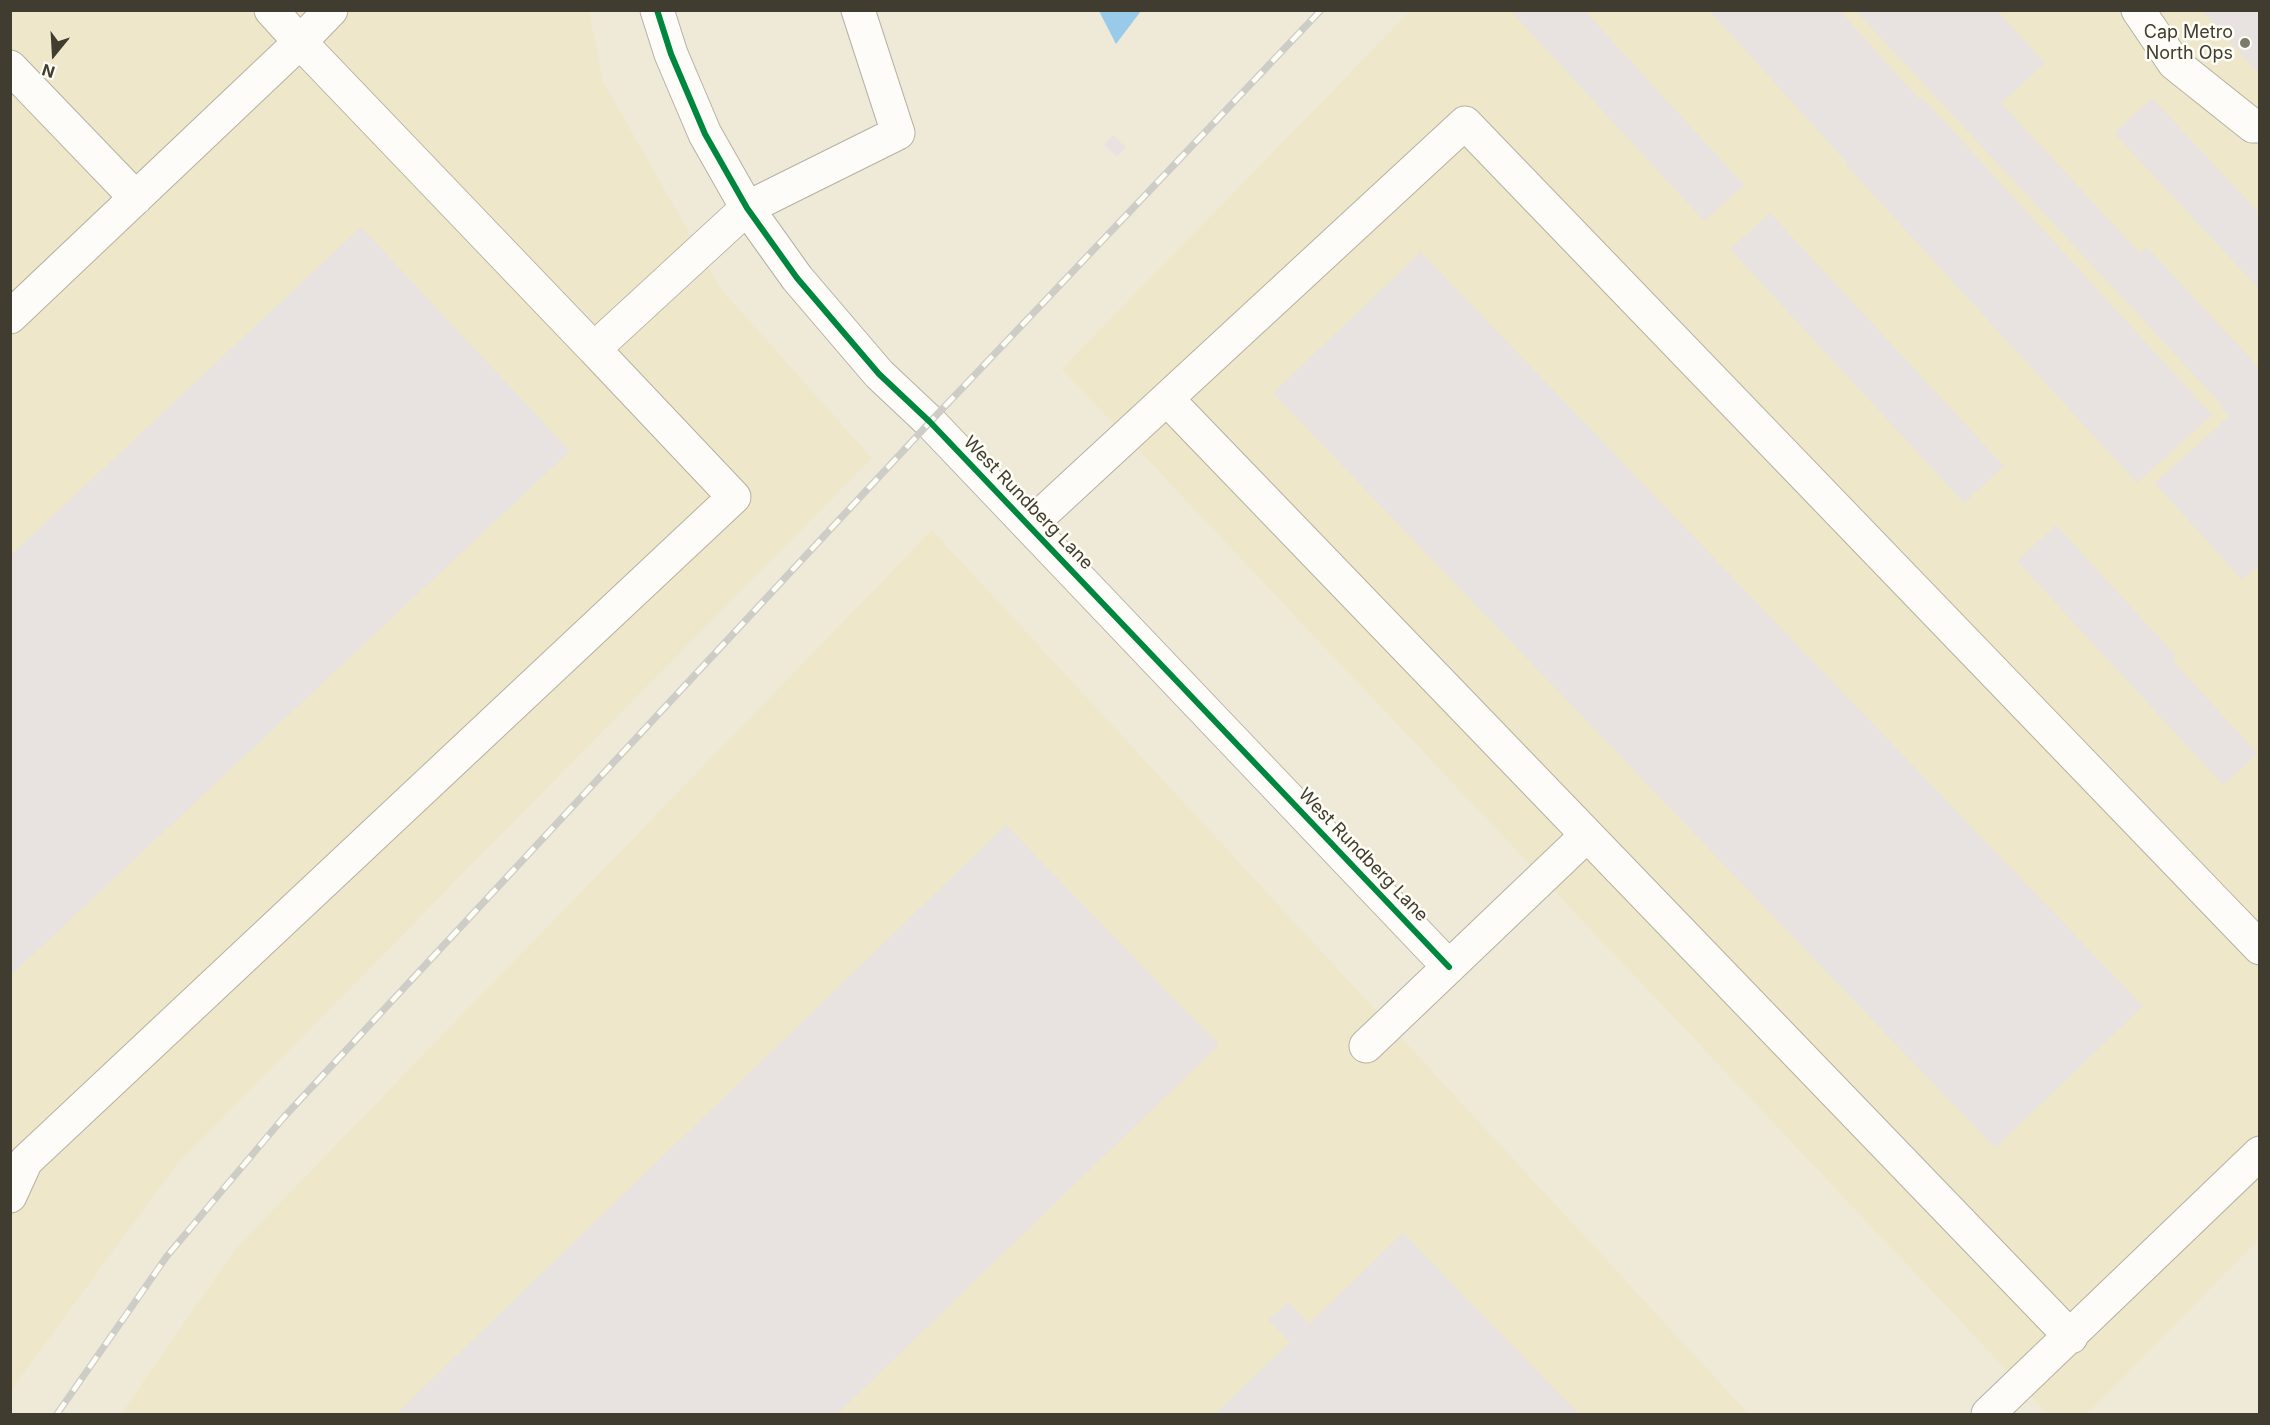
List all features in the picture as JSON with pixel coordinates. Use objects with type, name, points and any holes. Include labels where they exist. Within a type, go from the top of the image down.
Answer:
[{"type":"street","points":[[10,1196],[26,1161],[734,497],[271,10]]},
{"type":"street","points":[[10,317],[331,10]]},
{"type":"street","name":"West Rundberg Lane","points":[[657,10],[671,54],[705,134],[747,208],[797,279],[879,374],[1029,526],[1449,967]]},
{"type":"street","points":[[594,349],[747,208],[898,133],[858,10]]},
{"type":"street","points":[[2138,10],[2174,63],[2253,126],[2259,126]]},
{"type":"street","points":[[10,68],[136,198]]},
{"type":"street","points":[[1029,526],[1466,123],[2259,948]]},
{"type":"street","points":[[1167,399],[2071,1337]]},
{"type":"street","points":[[1366,1046],[1587,835]]},
{"type":"street","points":[[1988,1414],[2071,1337],[2259,1153]]},
{"type":"shaded area","points":[[11,11],[589,11],[603,81],[721,289],[872,458],[178,1163],[11,1390]]},
{"type":"shaded area","points":[[1410,11],[2259,11],[2259,1239],[2087,1414],[2048,1414],[1062,369]]},
{"type":"shaded area","points":[[932,530],[1749,1414],[121,1414],[236,1248]]},
{"type":"water","points":[[1099,11],[1141,11],[1116,44]]},
{"type":"building","points":[[1510,10],[1584,10],[1744,185],[1704,221]]},
{"type":"building","points":[[1709,10],[1839,10],[1919,99],[1922,97],[2212,415],[2137,483],[1846,165],[1848,164]]},
{"type":"building","points":[[1855,10],[1997,10],[2045,63],[2001,103],[2140,253],[2147,247],[2260,369],[2260,564],[2242,580],[2155,483],[2229,416],[2220,407],[2222,405]]},
{"type":"building","name":"Cap Metro North Ops","points":[[2201,10],[2260,10],[2260,75]]},
{"type":"building","points":[[2152,98],[2260,214],[2260,290],[2114,133]]},
{"type":"building","points":[[1113,135],[1126,147],[1117,157],[1104,145]]},
{"type":"building","points":[[1770,213],[2004,466],[1964,503],[1730,249]]},
{"type":"building","points":[[361,227],[570,451],[10,976],[10,556]]},
{"type":"building","points":[[1421,252],[2143,1006],[1995,1148],[1273,393]]},
{"type":"building","points":[[2056,525],[2177,657],[2172,660],[2258,754],[2223,785],[2017,561]]},
{"type":"building","points":[[1006,825],[1219,1045],[837,1414],[396,1414]]},
{"type":"building","points":[[1403,1233],[1579,1414],[1215,1414],[1290,1342],[1268,1320],[1288,1302],[1309,1324]]},
{"type":"railway","points":[[57,1414],[167,1256],[284,1117],[930,422],[1321,10]]},
{"type":"cycle path","points":[[657,10],[671,54],[705,134],[747,208],[797,278],[879,374],[930,422],[1449,967]]},
{"type":"place","name":"Cap Metro North Ops","points":[[2245,43]]}]
